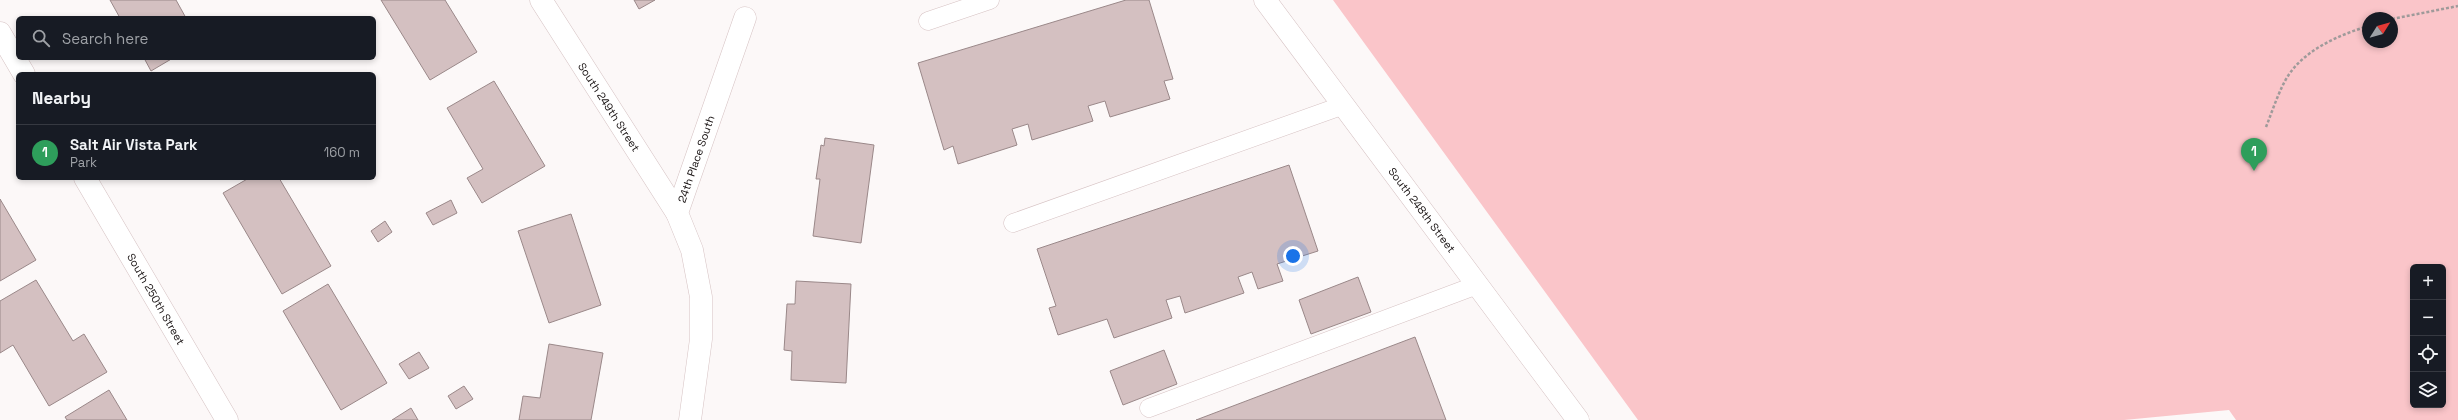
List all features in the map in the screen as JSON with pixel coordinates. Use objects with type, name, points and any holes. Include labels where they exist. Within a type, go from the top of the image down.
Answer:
[{"type":"street","name":"South 249th Street","points":[[541,0],[677,213]]},
{"type":"street","name":"South 248th Street","points":[[1265,0],[1578,420]]},
{"type":"street","name":"24th Place South","points":[[690,420],[701,339],[700,297],[692,250],[677,213],[745,18]]},
{"type":"street","points":[[0,33],[23,72]]},
{"type":"street","name":"South 250th Street","points":[[86,180],[228,420]]},
{"type":"lane","points":[[928,21],[990,0]]},
{"type":"lane","points":[[1013,223],[1344,105]]},
{"type":"lane","points":[[1149,408],[1477,285]]},
{"type":"path","points":[[2398,18],[2458,6]]},
{"type":"path","points":[[2266,127],[2285,80],[2310,53],[2348,33],[2362,28]]},
{"type":"shaded area","points":[[1333,0],[2458,0],[2458,420],[2236,420],[2229,410],[2124,420],[1638,420]]},
{"type":"building","points":[[110,0],[176,0],[185,16],[119,16]]},
{"type":"building","points":[[381,0],[445,0],[477,52],[430,80]]},
{"type":"building","points":[[634,0],[655,0],[639,9]]},
{"type":"building","points":[[1126,0],[1149,0],[1173,79],[1164,81],[1170,99],[1110,117],[1105,101],[1088,106],[1093,121],[1032,140],[1028,124],[1012,129],[1017,145],[958,164],[953,146],[944,150],[918,63]]},
{"type":"building","points":[[145,60],[170,60],[151,71]]},
{"type":"building","points":[[494,81],[545,166],[482,203],[467,178],[483,169],[447,108]]},
{"type":"building","points":[[825,138],[874,145],[861,243],[813,236],[820,179],[816,179],[821,145],[824,146]]},
{"type":"building","points":[[1289,165],[1318,251],[1277,264],[1283,281],[1258,289],[1252,272],[1238,277],[1244,293],[1185,313],[1180,296],[1166,300],[1172,318],[1114,338],[1107,319],[1058,335],[1049,308],[1056,306],[1037,249]]},
{"type":"building","points":[[246,180],[280,180],[331,266],[282,294],[223,193]]},
{"type":"building","points":[[0,199],[36,260],[0,281]]},
{"type":"building","points":[[451,200],[457,213],[433,225],[426,213]]},
{"type":"building","points":[[571,214],[601,305],[549,323],[518,231]]},
{"type":"building","points":[[385,221],[392,232],[378,242],[371,231]]},
{"type":"building","points":[[1358,277],[1371,312],[1311,334],[1299,300]]},
{"type":"building","points":[[36,280],[73,341],[84,334],[107,372],[49,406],[13,345],[0,353],[0,301]]},
{"type":"building","points":[[796,281],[851,284],[846,383],[791,380],[792,351],[784,350],[787,304],[795,304]]},
{"type":"building","points":[[328,284],[387,383],[341,410],[283,311]]},
{"type":"building","points":[[1415,337],[1446,420],[1196,420]]},
{"type":"building","points":[[549,344],[603,353],[591,420],[519,420],[523,396],[540,398]]},
{"type":"building","points":[[1164,350],[1177,384],[1123,405],[1110,371]]},
{"type":"building","points":[[419,352],[429,368],[409,379],[399,364]]},
{"type":"building","points":[[464,386],[473,399],[456,409],[448,396]]},
{"type":"building","points":[[109,390],[127,420],[67,420],[65,417]]},
{"type":"building","points":[[411,408],[418,420],[392,420]]},
{"type":"place","name":"Salt Air Vista Park","points":[[2254,171]]}]
